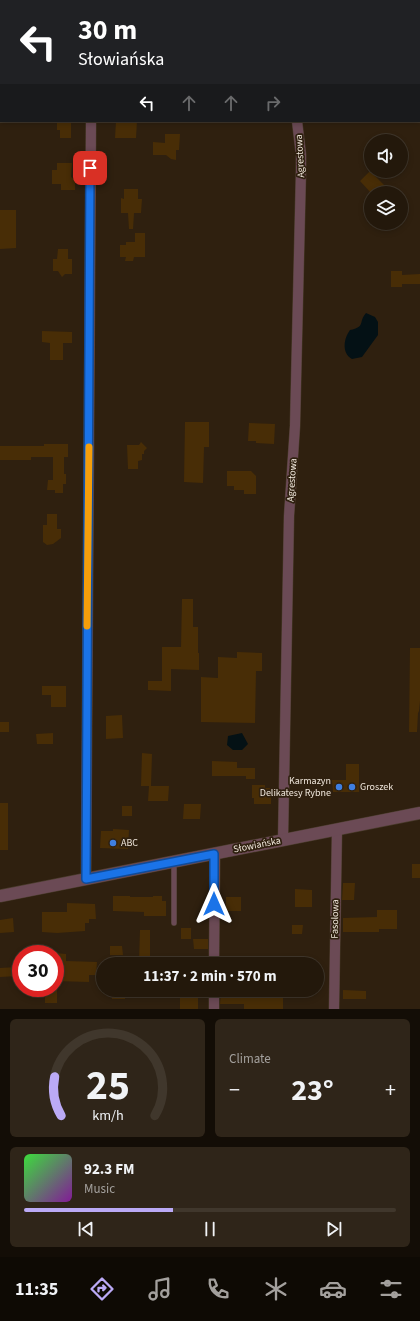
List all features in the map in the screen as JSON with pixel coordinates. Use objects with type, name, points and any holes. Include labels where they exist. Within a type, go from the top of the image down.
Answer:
[{"type":"street","points":[[86,879],[91,122]]},
{"type":"street","name":"Agrestowa","points":[[283,840],[289,516],[295,426],[301,170],[301,155],[297,122]]},
{"type":"street","name":"Słowiańska","points":[[0,896],[420,813]]},
{"type":"street","name":"Fasolowa","points":[[334,1009],[337,829]]},
{"type":"street","points":[[214,854],[214,957]]},
{"type":"street","points":[[214,997],[214,1009]]},
{"type":"lane","points":[[174,862],[174,923]]},
{"type":"shaded area","points":[[366,313],[375,317],[378,322],[378,335],[362,357],[352,359],[346,353],[346,337],[350,330],[360,326]]},
{"type":"shaded area","points":[[242,733],[248,744],[242,750],[233,750],[227,745],[228,736]]},
{"type":"building","points":[[57,122],[71,122],[71,138],[60,138],[60,130],[57,130]]},
{"type":"building","points":[[116,122],[137,122],[136,138],[115,138]]},
{"type":"building","points":[[165,134],[180,134],[179,150],[176,150],[176,160],[171,159],[166,155],[153,155],[153,142],[165,143]]},
{"type":"building","points":[[57,163],[72,163],[71,177],[75,180],[75,190],[61,190],[61,184],[52,184],[52,170],[57,170]]},
{"type":"building","points":[[364,177],[377,178],[385,186],[365,186],[360,181]]},
{"type":"building","points":[[124,189],[138,189],[138,199],[142,199],[141,213],[134,213],[133,229],[129,229],[128,213],[121,213],[121,198],[124,199]]},
{"type":"building","points":[[0,210],[16,210],[16,248],[0,249]]},
{"type":"building","points":[[135,233],[145,233],[145,257],[134,257],[133,261],[125,261],[126,257],[120,257],[120,245],[126,245],[126,242],[135,242]]},
{"type":"building","points":[[58,249],[68,249],[68,259],[72,259],[72,274],[65,274],[62,277],[58,271],[53,271],[53,259],[57,259]]},
{"type":"building","points":[[391,271],[402,271],[402,275],[420,274],[420,284],[402,284],[402,287],[391,287]]},
{"type":"building","points":[[42,331],[72,332],[72,343],[63,343],[63,360],[50,360],[50,343],[42,342]]},
{"type":"building","points":[[185,422],[209,422],[209,447],[204,447],[203,483],[184,482]]},
{"type":"building","points":[[249,423],[275,424],[274,444],[248,441]]},
{"type":"building","points":[[141,442],[147,448],[144,451],[144,454],[142,454],[142,460],[138,461],[138,469],[128,469],[127,445],[139,445]]},
{"type":"building","points":[[44,444],[68,444],[68,457],[64,457],[64,474],[66,474],[66,484],[63,484],[63,493],[55,493],[55,490],[47,490],[48,480],[53,480],[53,457],[31,457],[31,460],[0,460],[0,446],[44,446]]},
{"type":"building","points":[[227,471],[251,471],[256,476],[256,494],[244,494],[244,490],[234,490],[234,486],[227,486]]},
{"type":"building","points":[[47,514],[57,514],[57,529],[61,529],[61,538],[53,544],[47,545],[43,542],[43,525],[47,525]]},
{"type":"building","points":[[182,599],[193,599],[193,627],[198,627],[199,670],[171,669],[171,691],[148,690],[148,681],[162,681],[162,647],[181,647]]},
{"type":"building","points":[[410,648],[420,648],[420,701],[417,732],[409,732]]},
{"type":"building","points":[[237,652],[262,653],[262,671],[256,671],[255,723],[201,722],[201,677],[218,678],[218,657],[237,658]]},
{"type":"building","points":[[42,686],[66,686],[66,707],[51,707],[51,695],[42,695]]},
{"type":"building","points":[[122,715],[123,738],[106,739],[106,716]]},
{"type":"building","points":[[0,722],[9,722],[9,732],[0,732]]},
{"type":"building","points":[[53,733],[53,744],[37,744],[36,734]]},
{"type":"building","points":[[142,753],[152,754],[151,786],[141,786]]},
{"type":"building","points":[[212,761],[237,762],[237,768],[255,768],[255,779],[246,779],[246,776],[212,776]]},
{"type":"building","points":[[346,764],[359,764],[359,792],[333,792],[332,780],[346,780]]},
{"type":"building","points":[[252,785],[265,785],[265,788],[271,788],[271,804],[254,804],[254,798],[252,798]]},
{"type":"building","points":[[149,786],[169,786],[168,801],[148,801]]},
{"type":"building","points":[[0,803],[8,803],[8,850],[0,850]]},
{"type":"building","points":[[184,804],[201,804],[200,819],[183,819]]},
{"type":"building","points":[[122,806],[132,806],[132,816],[122,816]]},
{"type":"building","points":[[113,829],[129,830],[128,849],[100,848],[101,831],[113,831]]},
{"type":"building","points":[[412,864],[420,864],[420,878],[412,878]]},
{"type":"building","points":[[343,883],[355,883],[354,900],[342,900]]},
{"type":"building","points":[[295,889],[312,890],[312,907],[295,907]]},
{"type":"building","points":[[113,896],[162,896],[162,901],[166,901],[166,916],[144,916],[144,912],[113,911]]},
{"type":"building","points":[[226,897],[241,897],[241,911],[226,911]]},
{"type":"building","points":[[67,903],[95,904],[96,919],[89,919],[89,923],[85,923],[85,931],[57,933],[42,932],[42,912],[67,912]]},
{"type":"building","points":[[377,910],[397,910],[397,929],[379,929],[379,932],[343,932],[343,918],[377,917]]},
{"type":"building","points":[[13,918],[14,932],[0,933],[0,920]]},
{"type":"building","points":[[292,925],[303,925],[302,934],[292,934]]},
{"type":"building","points":[[181,928],[191,928],[191,939],[181,939]]},
{"type":"building","points":[[140,930],[150,930],[150,957],[139,957]]},
{"type":"building","points":[[193,939],[208,939],[208,949],[194,949]]},
{"type":"building","points":[[110,946],[122,946],[123,955],[110,955]]},
{"type":"building","points":[[64,954],[66,954],[66,961],[96,962],[96,975],[89,975],[89,982],[64,981]]},
{"type":"building","points":[[12,967],[12,976],[0,977],[0,968]]},
{"type":"building","points":[[343,990],[366,991],[366,999],[343,999]]},
{"type":"building","points":[[45,997],[57,997],[57,1003],[45,1003]]},
{"type":"building","points":[[112,997],[125,997],[125,999],[112,999]]},
{"type":"building","points":[[180,997],[198,997],[198,1009],[180,1009]]},
{"type":"building","points":[[221,997],[283,997],[283,1009],[244,1009],[244,1004],[220,1004]]},
{"type":"slow traffic","points":[[87,626],[89,447]]},
{"type":"place","name":"Karmazyn Delikatesy Rybne","points":[[339,787]]},
{"type":"place","name":"Groszek","points":[[352,787]]},
{"type":"place","name":"ABC","points":[[113,843]]},
{"type":"route","points":[[90,168],[86,879],[214,854],[214,904]]}]
